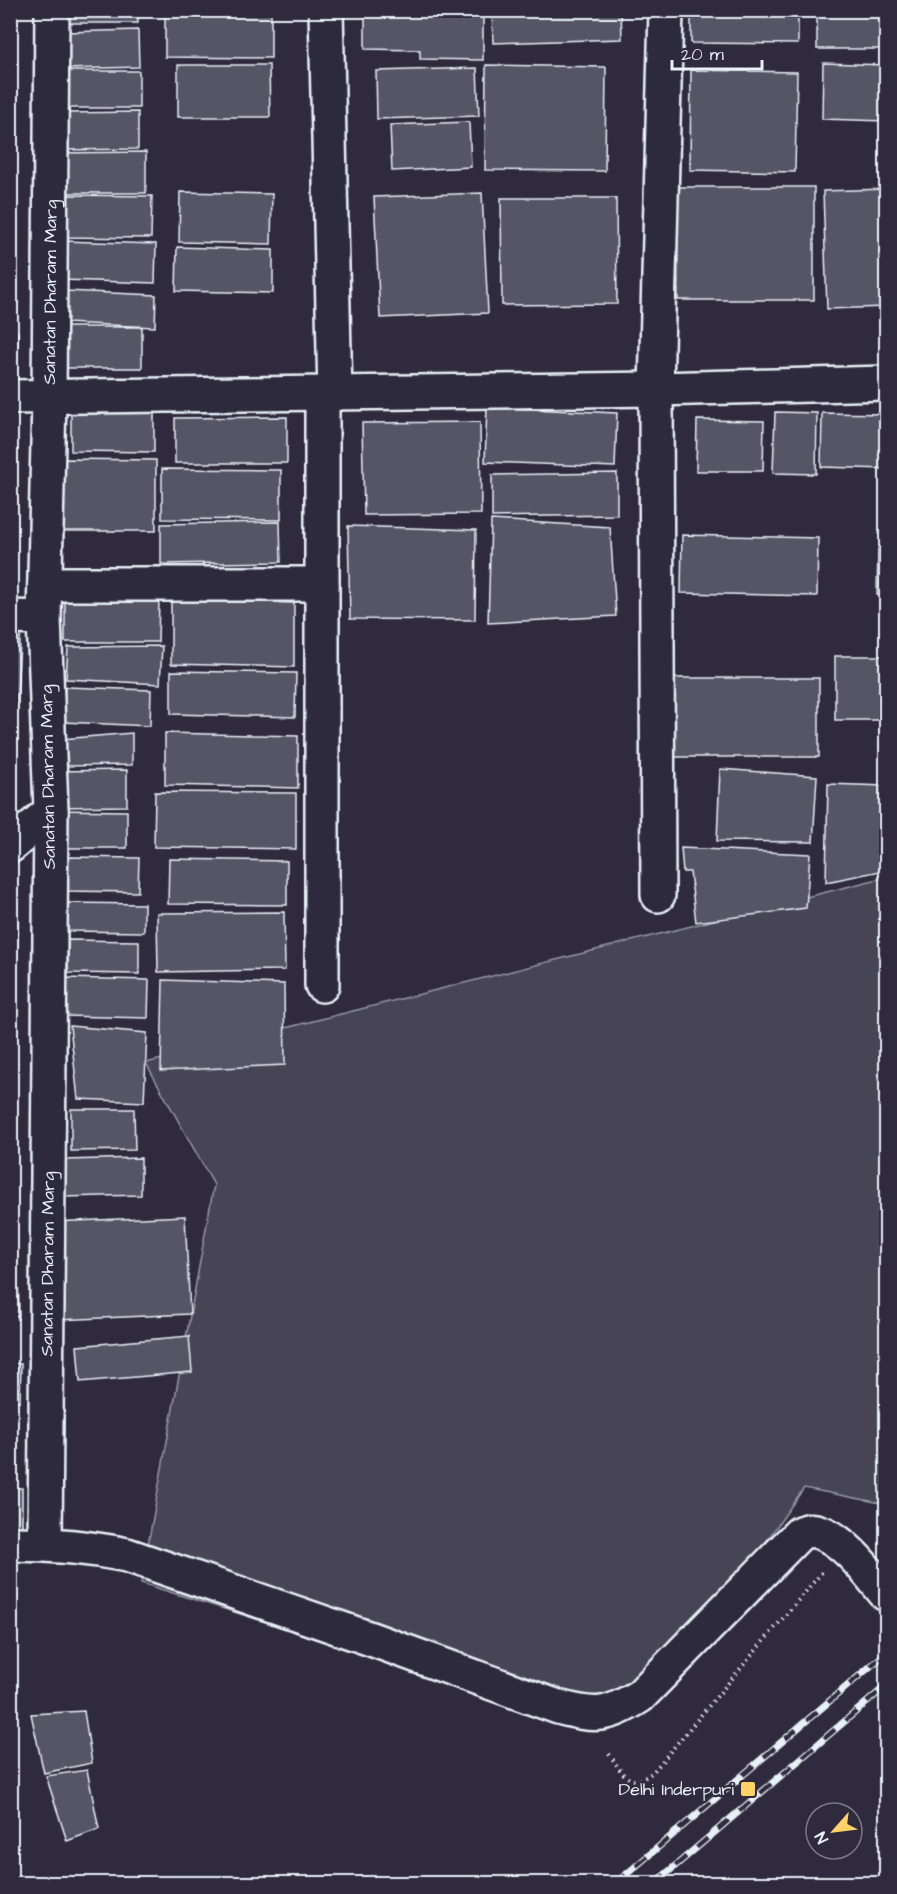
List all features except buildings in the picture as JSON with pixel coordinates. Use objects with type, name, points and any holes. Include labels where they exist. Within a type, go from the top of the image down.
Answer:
[{"type":"street","name":"Sanatan Dharam Marg","points":[[45,1544],[51,811],[44,618],[49,398],[52,10]]},
{"type":"street","points":[[322,985],[322,584],[328,394],[326,10]]},
{"type":"street","points":[[658,895],[656,389],[666,10]]},
{"type":"street","points":[[10,397],[656,389],[886,383]]},
{"type":"street","points":[[45,584],[322,584]]},
{"type":"street","points":[[10,617],[44,618]]},
{"type":"street","points":[[10,846],[51,811]]},
{"type":"street","points":[[10,1545],[45,1544],[127,1555],[371,1639],[558,1707],[582,1713],[604,1714],[640,1696],[801,1533],[811,1530],[821,1532],[848,1551],[886,1594]]},
{"type":"path","points":[[609,1754],[626,1777],[633,1781],[642,1780],[653,1773],[848,1551]]},
{"type":"shaded area","points":[[886,877],[886,1504],[804,1488],[650,1705],[604,1728],[141,1583],[214,1185],[146,1063]]},
{"type":"railway","points":[[615,1884],[886,1653]]},
{"type":"railway","points":[[654,1884],[886,1686]]},
{"type":"place","name":"Delhi Inderpuri","points":[[748,1789]]}]
